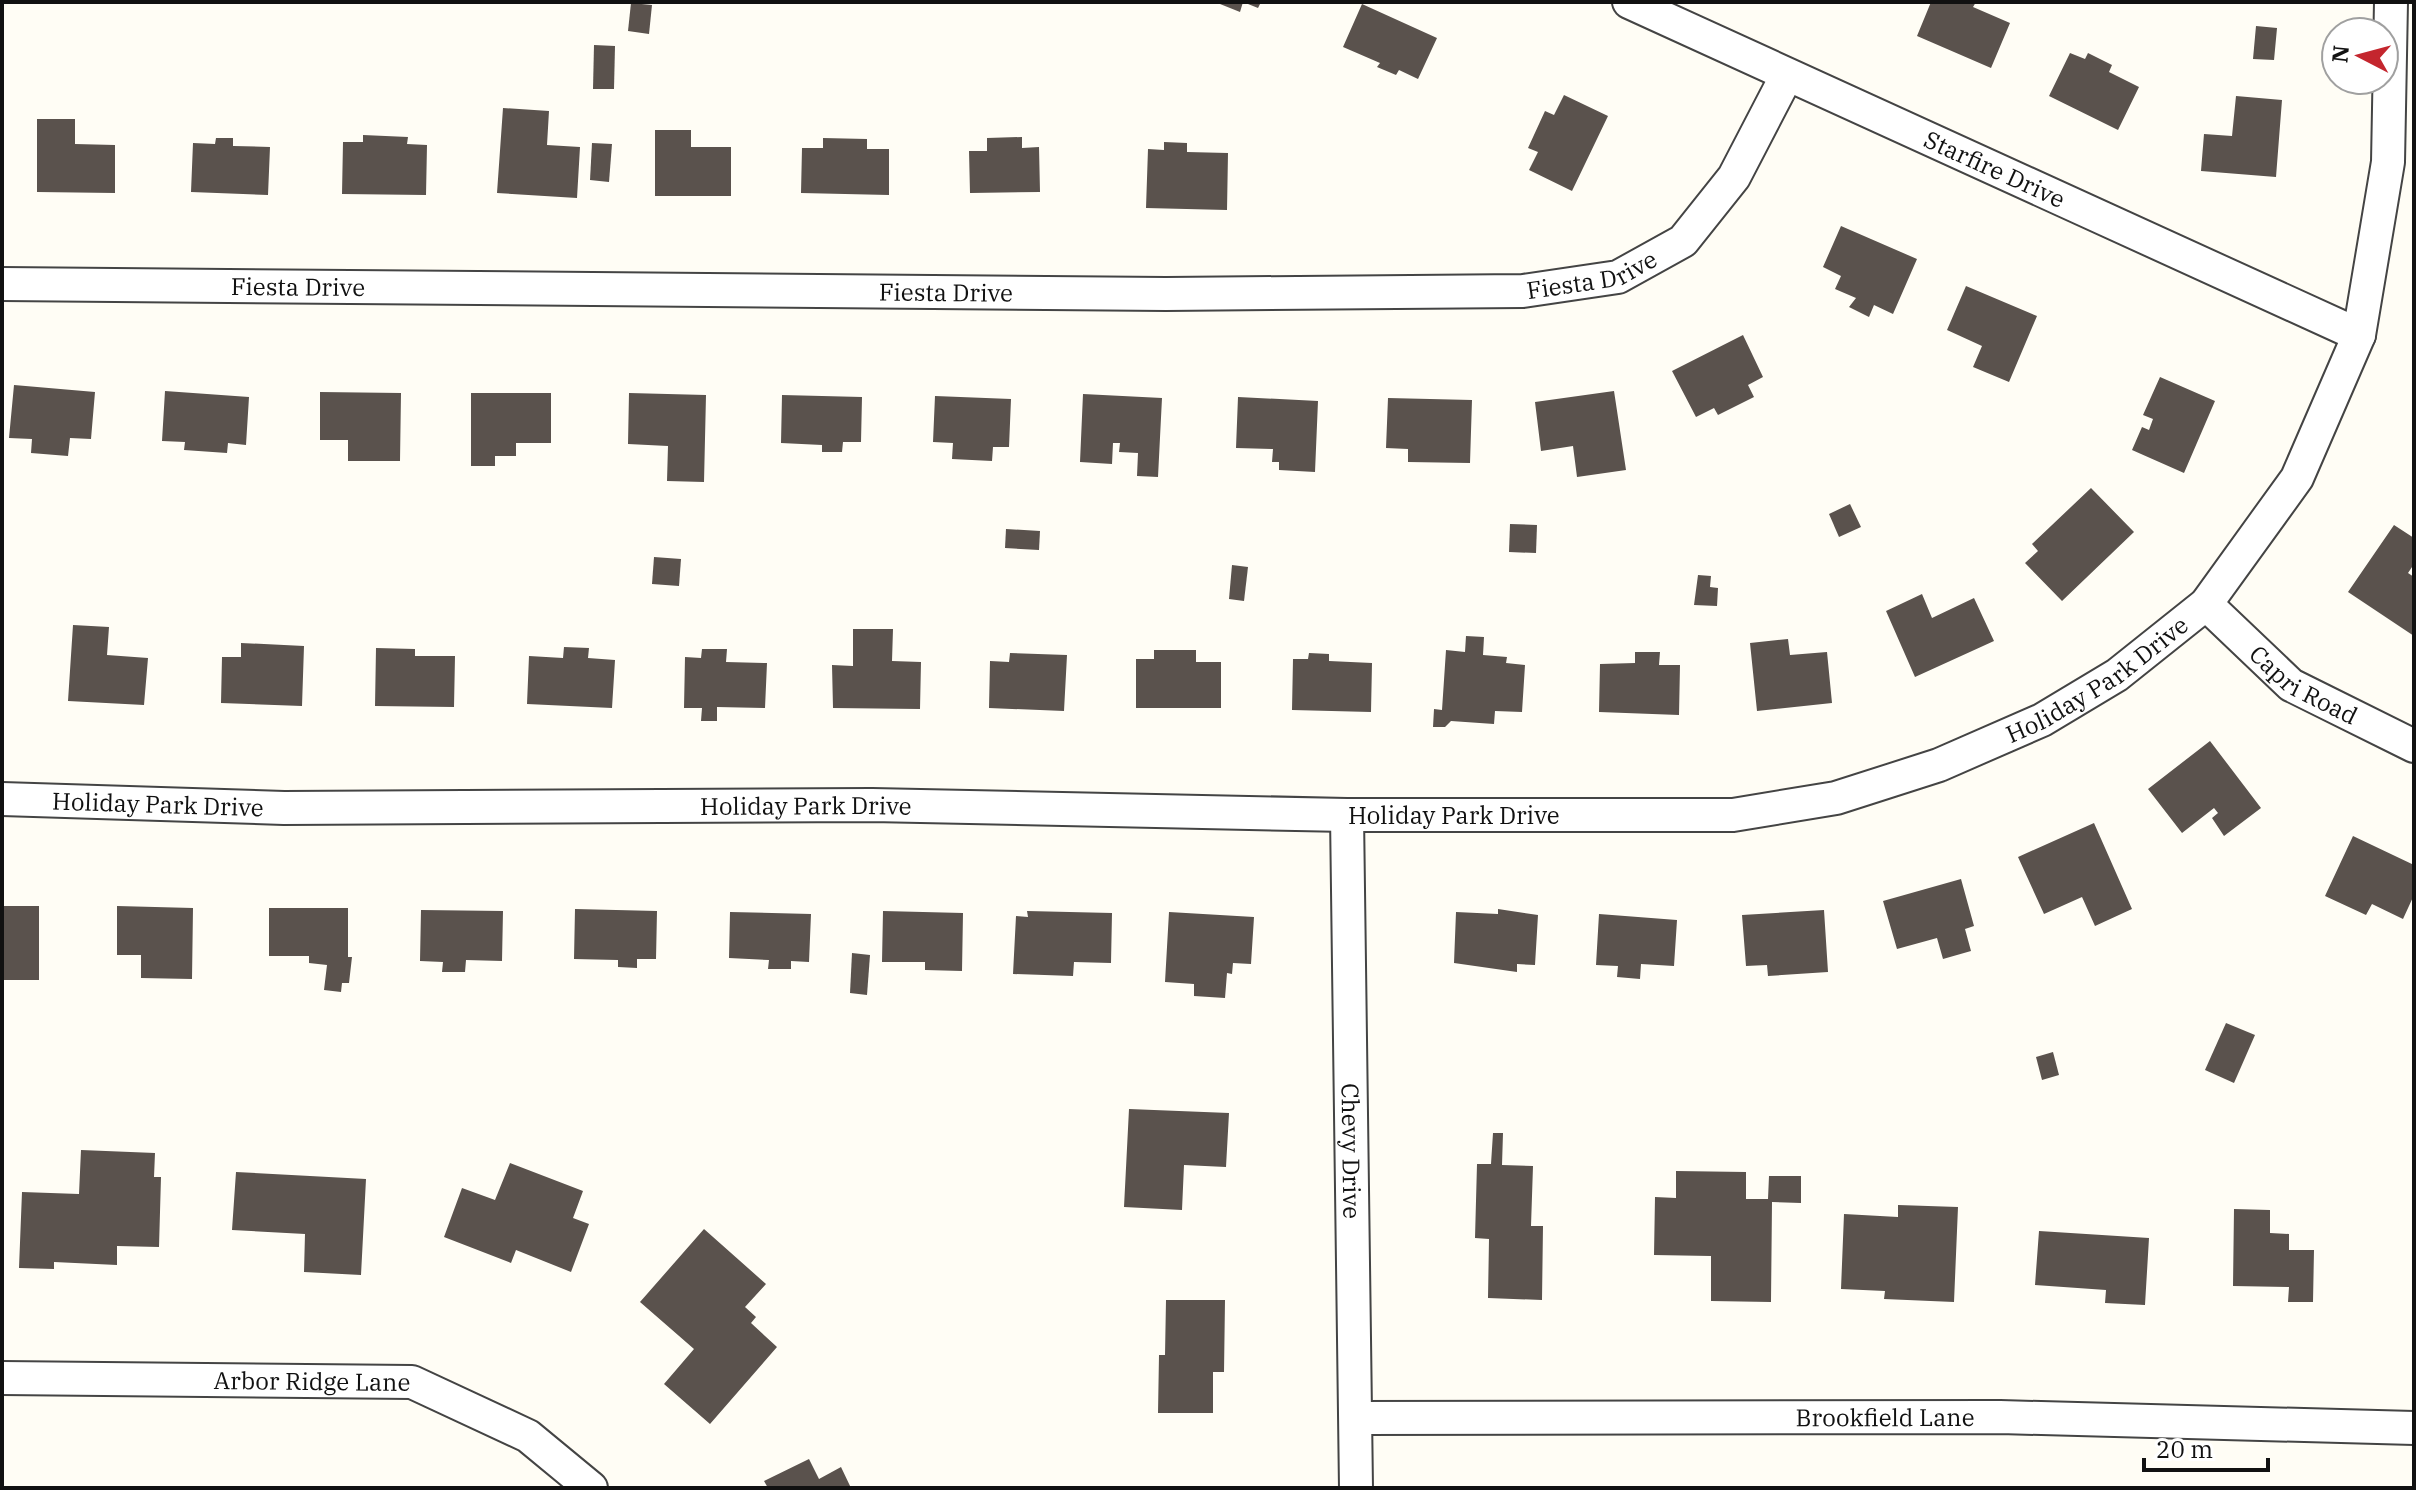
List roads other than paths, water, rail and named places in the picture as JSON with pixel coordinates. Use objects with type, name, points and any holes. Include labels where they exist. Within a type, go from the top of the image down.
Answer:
[{"type":"street","name":"Starfire Drive","points":[[1629,2],[2359,335]]},
{"type":"street","name":"Holiday Park Drive","points":[[2,799],[284,808],[872,805],[1347,815],[1733,815],[1836,798],[1939,765],[2042,720],[2117,675],[2206,604],[2297,478],[2359,335],[2388,162],[2391,2]]},
{"type":"street","name":"Fiesta Drive","points":[[2,284],[1166,294],[1523,291],[1618,277],[1683,241],[1734,177],[1787,75]]},
{"type":"street","name":"Capri Road","points":[[2206,604],[2291,685],[2414,746]]},
{"type":"street","name":"Chevy Drive","points":[[1347,815],[1356,1488]]},
{"type":"street","name":"Arbor Ridge Lane","points":[[2,1378],[412,1382],[528,1436],[591,1488]]},
{"type":"street","name":"Brookfield Lane","points":[[1357,1418],[2000,1417],[2414,1428]]}]
